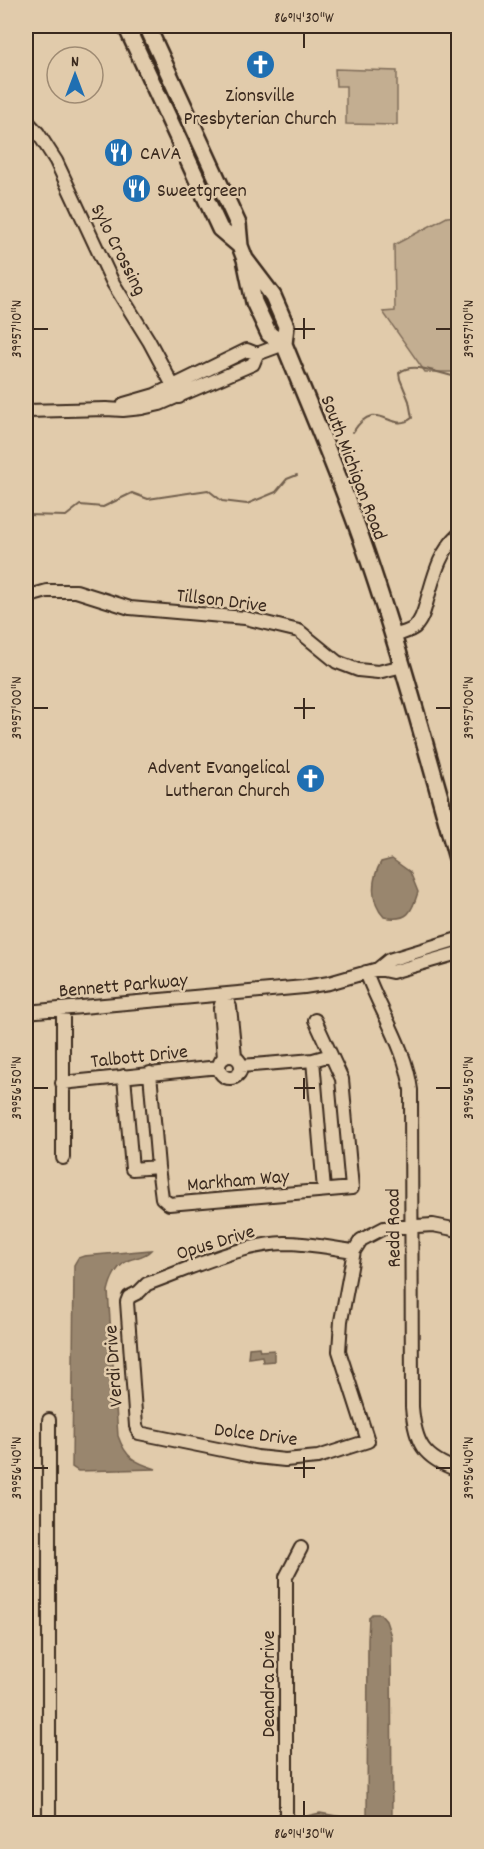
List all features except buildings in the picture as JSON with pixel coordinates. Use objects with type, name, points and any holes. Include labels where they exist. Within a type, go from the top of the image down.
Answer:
[{"type":"main road","points":[[126,26],[220,229],[242,252]]},
{"type":"main road","name":"South Michigan Road","points":[[147,26],[238,224],[254,302],[269,334],[284,344],[343,485],[394,636],[459,862]]},
{"type":"main road","points":[[156,26],[238,205],[238,224]]},
{"type":"street","name":"Sylo Crossing","points":[[26,120],[38,133],[56,161],[112,283],[149,341],[176,391]]},
{"type":"street","points":[[26,411],[123,410],[160,404],[176,391],[253,364],[257,354],[284,344]]},
{"type":"street","points":[[394,636],[410,630],[418,623],[424,612],[440,558],[459,535]]},
{"type":"street","name":"Tillson Drive","points":[[26,597],[47,591],[76,591],[130,608],[245,618],[299,631],[337,662],[363,672],[384,672],[403,666]]},
{"type":"street","name":"Bennett Parkway","points":[[26,1012],[304,987],[372,970],[389,960],[459,939]]},
{"type":"street","name":"Bennett Parkway","points":[[372,970],[392,972],[459,953]]},
{"type":"street","name":"Redd Road","points":[[372,970],[377,1001],[404,1058],[409,1077],[412,1407],[416,1435],[423,1449],[434,1459],[459,1470]]},
{"type":"street","points":[[224,995],[230,1007],[230,1062]]},
{"type":"street","points":[[63,1009],[63,1158]]},
{"type":"street","points":[[315,1020],[331,1055]]},
{"type":"street","name":"Talbott Drive","points":[[62,1083],[230,1062],[313,1060],[331,1055]]},
{"type":"street","name":"Markham Way","points":[[150,1073],[158,1167],[162,1198],[166,1203],[352,1188],[342,1079],[331,1055]]},
{"type":"street","points":[[313,1060],[324,1190]]},
{"type":"street","points":[[124,1076],[132,1169],[158,1167]]},
{"type":"street","points":[[354,1251],[361,1240],[384,1228],[433,1225],[459,1230]]},
{"type":"street","name":"Opus Drive","points":[[129,1297],[139,1292],[147,1284],[246,1249],[282,1243],[298,1243],[354,1251]]},
{"type":"street","name":"Dolce Drive","points":[[139,1433],[257,1457],[285,1460],[318,1457],[368,1441],[339,1351],[341,1321],[354,1251]]},
{"type":"street","name":"Verdi Drive","points":[[129,1297],[127,1302],[136,1426],[139,1433]]},
{"type":"street","points":[[49,1420],[49,1824]]},
{"type":"street","name":"Deandra Drive","points":[[286,1824],[286,1577],[301,1548]]},
{"type":"shaded area","points":[[335,69],[397,71],[397,125],[346,124],[346,86],[336,86]]},
{"type":"shaded area","points":[[458,216],[458,372],[425,372],[383,312],[395,311],[394,245],[447,217]]},
{"type":"shaded area","points":[[392,859],[410,872],[418,892],[411,910],[404,917],[399,918],[384,917],[374,897],[375,876],[381,862]]},
{"type":"shaded area","points":[[151,1250],[129,1260],[117,1269],[108,1291],[118,1436],[124,1449],[132,1458],[156,1469],[78,1471],[72,1467],[74,1265],[78,1258],[84,1256]]},
{"type":"shaded area","points":[[259,1347],[260,1351],[274,1350],[274,1361],[263,1362],[262,1356],[248,1358],[249,1348]]},
{"type":"shaded area","points":[[372,1614],[380,1614],[386,1621],[391,1636],[392,1823],[367,1823],[368,1640],[369,1617]]},
{"type":"shaded area","points":[[320,1813],[347,1818],[350,1823],[300,1823],[303,1817]]},
{"type":"waterway","points":[[353,432],[362,421],[369,417],[376,416],[397,422],[404,422],[412,418],[409,401],[399,373],[405,369],[428,369],[458,377]]},
{"type":"waterway","points":[[26,515],[66,516],[80,505],[103,507],[132,493],[148,499],[208,490],[222,501],[247,504],[276,492],[287,479],[297,475]]},
{"type":"place","name":"Zionsville Presbyterian Church","points":[[260,64]]},
{"type":"place","name":"CAVA","points":[[119,152]]},
{"type":"place","name":"Sweetgreen","points":[[136,189]]},
{"type":"place","name":"Advent Evangelical Lutheran Church","points":[[311,778]]}]
